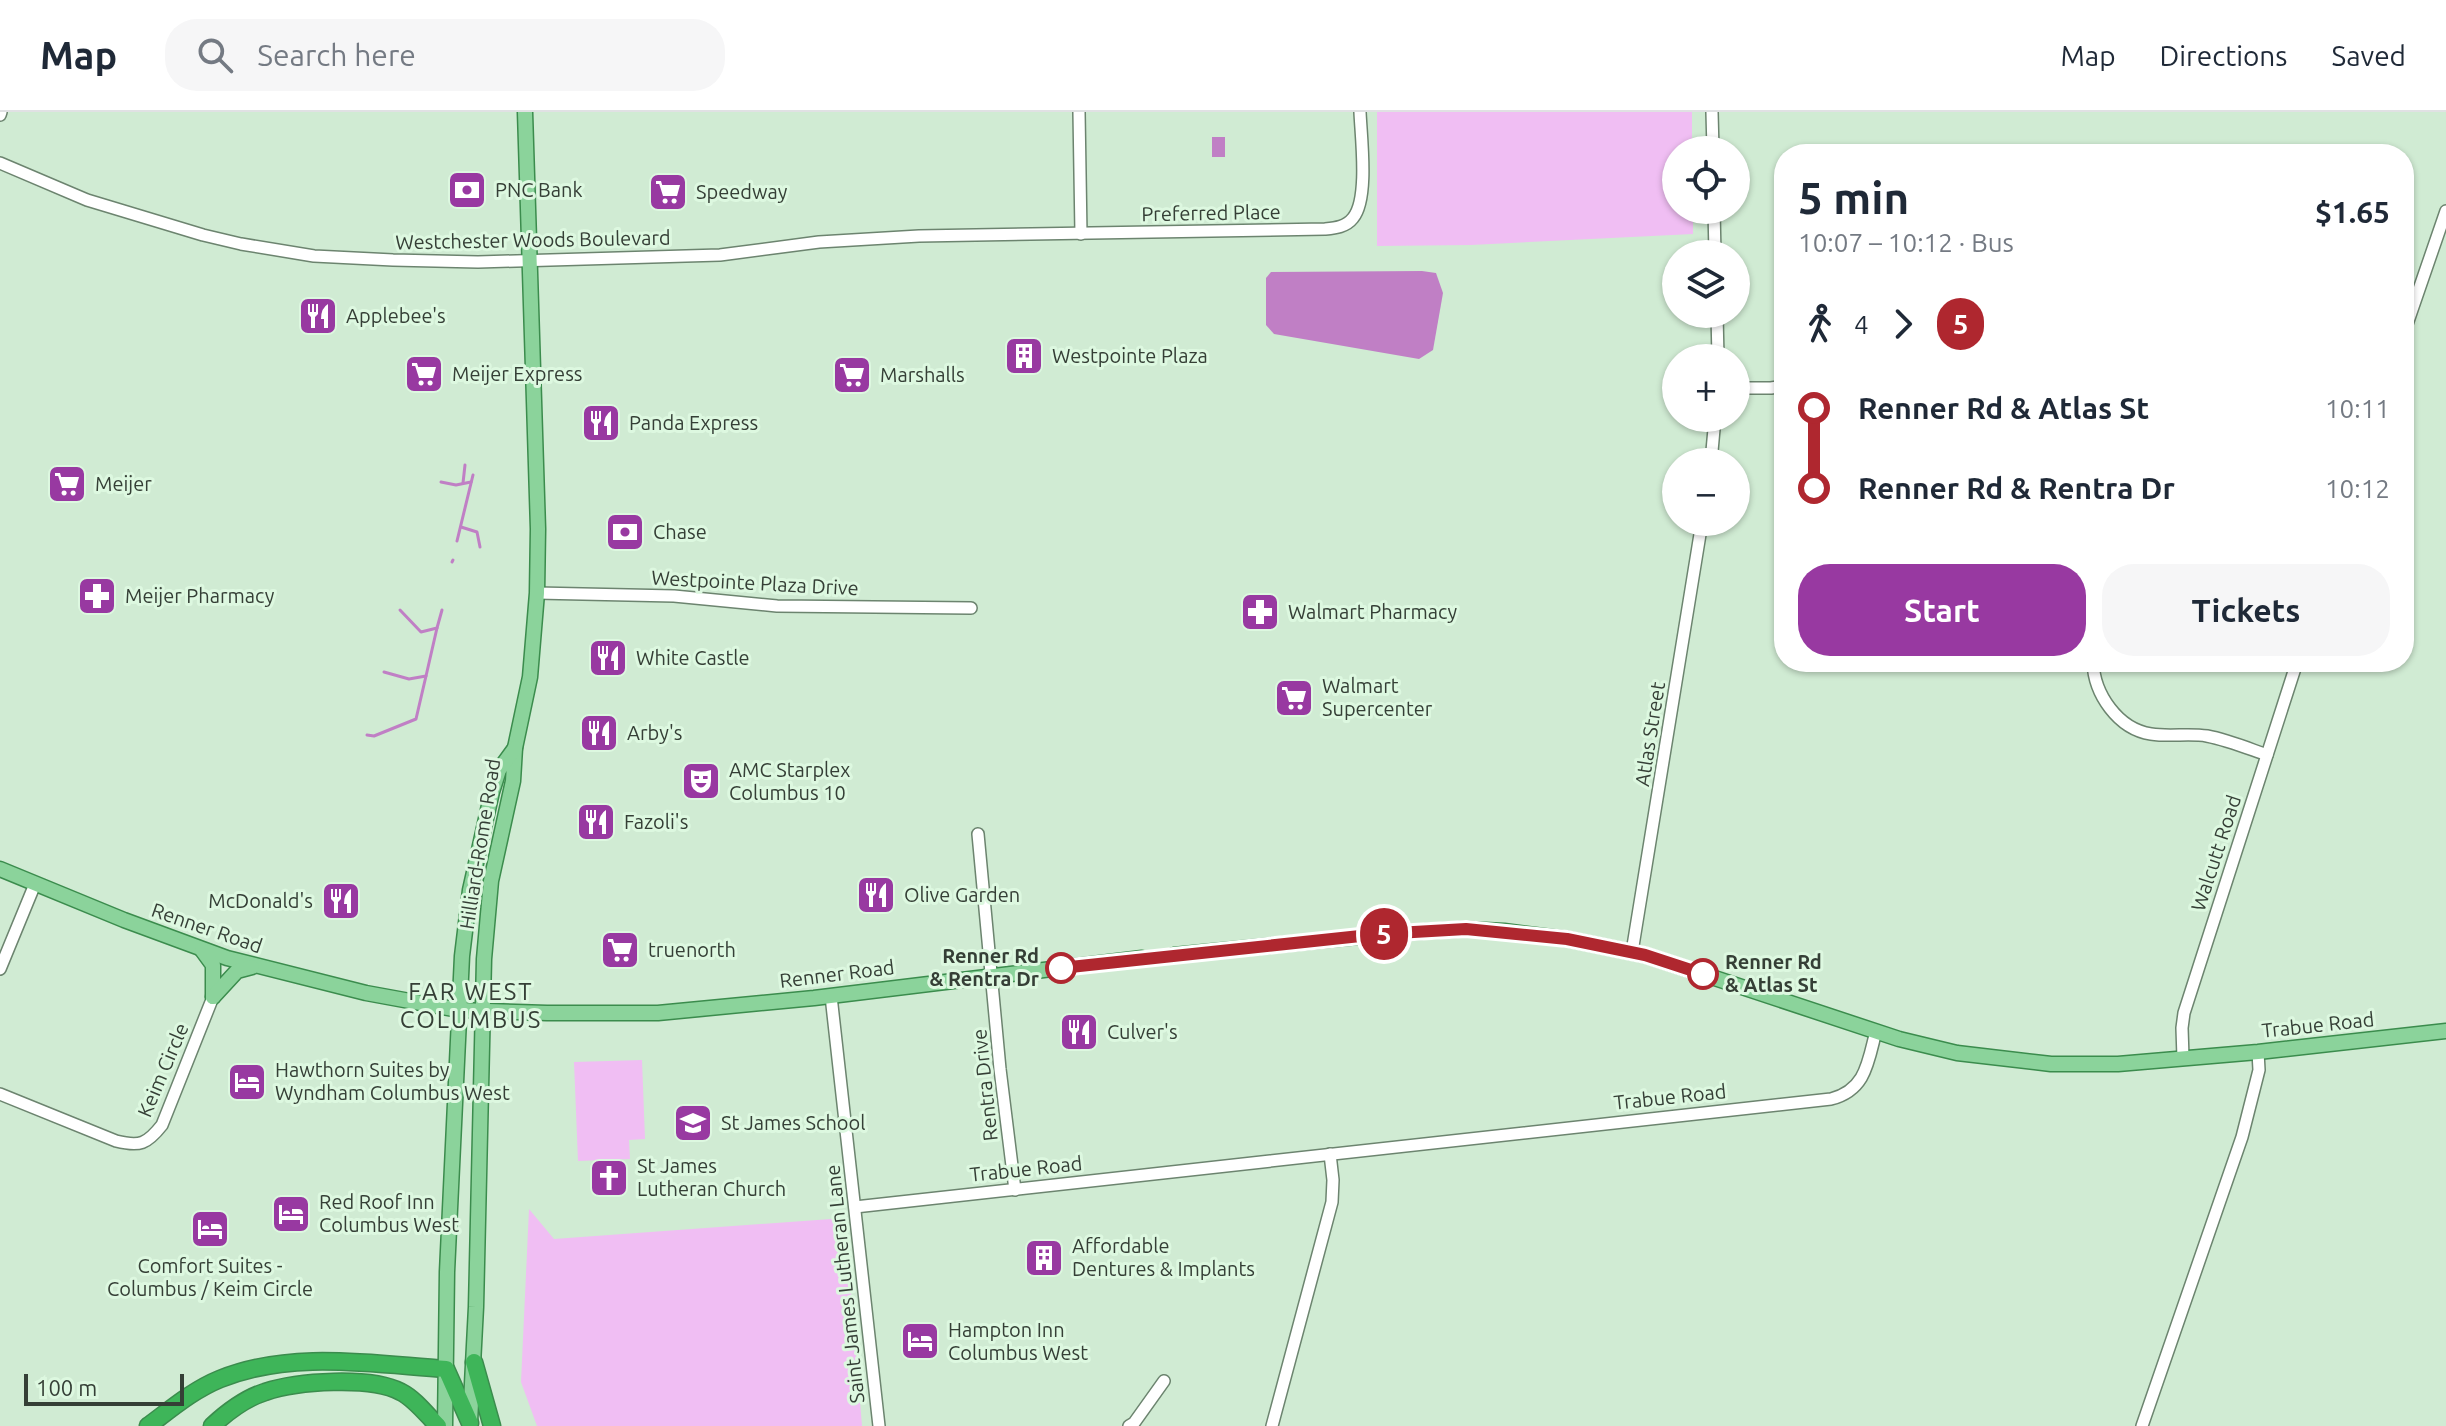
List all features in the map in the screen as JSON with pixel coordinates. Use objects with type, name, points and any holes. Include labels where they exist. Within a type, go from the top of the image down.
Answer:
[{"type":"highway","points":[[148,1426],[189,1395],[217,1380],[248,1369],[312,1361],[446,1369],[470,1425]]},
{"type":"highway","points":[[474,1362],[492,1426]]},
{"type":"highway","points":[[212,1426],[262,1393],[277,1388],[326,1383],[387,1386],[404,1393],[438,1426]]},
{"type":"main road","name":"Hilliard-Rome Road","points":[[470,1425],[484,959],[491,881],[513,781],[515,748],[530,677],[537,593],[538,529],[525,112]]},
{"type":"main road","name":"Hilliard-Rome Road","points":[[445,1426],[447,1272],[462,956],[470,890],[484,821],[499,770],[515,748]]},
{"type":"main road","name":"Renner Road","points":[[0,869],[201,950],[256,967],[366,993],[459,1010],[658,1013],[831,996],[1142,958]]},
{"type":"main road","name":"Renner Road","points":[[1174,955],[1466,929],[1567,939],[1632,952],[1876,1031]]},
{"type":"main road","points":[[201,950],[213,965],[213,997]]},
{"type":"main road","points":[[213,997],[237,971],[256,967]]},
{"type":"main road","name":"Trabue Road","points":[[1876,1031],[1957,1053],[2051,1064],[2118,1064],[2446,1031]]},
{"type":"street","points":[[1079,112],[1081,234]]},
{"type":"street","name":"Preferred Place","points":[[1081,234],[1342,227],[1354,217],[1361,200],[1360,112]]},
{"type":"street","points":[[1712,112],[1713,136]]},
{"type":"street","name":"Westchester Woods Boulevard","points":[[0,163],[102,205],[168,226],[241,244],[314,256],[421,261],[529,261],[720,255],[857,239],[1081,234]]},
{"type":"street","points":[[2414,304],[2446,211]]},
{"type":"street","points":[[1750,388],[1774,388]]},
{"type":"street","name":"Atlas Street","points":[[1632,952],[1700,536]]},
{"type":"street","name":"Westpointe Plaza Drive","points":[[537,593],[674,596],[777,606],[971,608]]},
{"type":"street","points":[[2094,672],[2095,681],[2106,702],[2122,720],[2136,729],[2154,734],[2208,736],[2267,755]]},
{"type":"street","name":"Walcutt Road","points":[[2183,1058],[2184,1013],[2294,672]]},
{"type":"street","points":[[978,834],[993,977]]},
{"type":"street","points":[[0,969],[35,884]]},
{"type":"street","name":"Renner Road","points":[[1142,958],[1174,955]]},
{"type":"street","name":"Rentra Drive","points":[[993,977],[1000,1069],[1015,1190]]},
{"type":"street","name":"Saint James Lutheran Lane","points":[[831,996],[879,1426]]},
{"type":"street","name":"Keim Circle","points":[[0,1094],[116,1141],[133,1145],[150,1140],[162,1125],[213,997]]},
{"type":"street","name":"Trabue Road","points":[[855,1207],[1831,1099],[1844,1096],[1862,1079],[1876,1031]]},
{"type":"street","points":[[2142,1426],[2242,1137],[2259,1070],[2258,1052]]},
{"type":"street","points":[[1272,1426],[1332,1202],[1330,1154]]},
{"type":"street","points":[[1129,1426],[1164,1381]]},
{"type":"shaded area","points":[[1377,112],[1692,112],[1692,136],[1662,136],[1662,224],[1693,224],[1693,234],[1471,245],[1377,246]]},
{"type":"shaded area","points":[[1212,137],[1225,137],[1225,157],[1212,157]]},
{"type":"shaded area","points":[[1271,272],[1436,273],[1443,293],[1433,350],[1419,359],[1274,334],[1266,325],[1266,278]]},
{"type":"shaded area","points":[[642,1060],[645,1139],[629,1140],[630,1159],[578,1161],[574,1062]]},
{"type":"shaded area","points":[[529,1209],[554,1239],[845,1218],[862,1426],[537,1426],[521,1382]]},
{"type":"waterway","points":[[463,483],[465,465]]},
{"type":"waterway","points":[[457,541],[473,475]]},
{"type":"waterway","points":[[441,482],[456,485],[471,482]]},
{"type":"waterway","points":[[461,527],[477,532],[480,547]]},
{"type":"waterway","points":[[400,610],[421,632],[437,628],[442,610]]},
{"type":"waterway","points":[[384,672],[409,679],[426,676],[437,628]]},
{"type":"waterway","points":[[367,735],[374,736],[416,719],[426,676]]},
{"type":"bus line","name":"5","points":[[1061,968],[1379,934],[1466,929],[1567,939],[1645,955],[1703,974]]},
{"type":"place","name":"PNC Bank","points":[[467,190]]},
{"type":"place","name":"Speedway","points":[[668,192]]},
{"type":"place","name":"Applebee's","points":[[318,316]]},
{"type":"place","name":"Westpointe Plaza","points":[[1024,356]]},
{"type":"place","name":"Meijer Express","points":[[424,374]]},
{"type":"place","name":"Marshalls","points":[[852,375]]},
{"type":"place","name":"Panda Express","points":[[601,423]]},
{"type":"place","name":"Meijer","points":[[67,484]]},
{"type":"place","name":"Chase","points":[[625,532]]},
{"type":"place","name":"Meijer Pharmacy","points":[[97,596]]},
{"type":"place","name":"Walmart Pharmacy","points":[[1260,612]]},
{"type":"place","name":"White Castle","points":[[608,658]]},
{"type":"place","name":"Walmart Supercenter","points":[[1294,698]]},
{"type":"place","name":"Arby's","points":[[599,733]]},
{"type":"place","name":"AMC Starplex Columbus 10","points":[[701,781]]},
{"type":"place","name":"Fazoli's","points":[[596,822]]},
{"type":"place","name":"Olive Garden","points":[[876,895]]},
{"type":"place","name":"McDonald's","points":[[341,901]]},
{"type":"place","name":"truenorth","points":[[620,950]]},
{"type":"place","name":"Renner Rd & Rentra Dr","points":[[1061,968]]},
{"type":"place","name":"Renner Rd & Atlas St","points":[[1703,974]]},
{"type":"place","name":"Culver's","points":[[1079,1032]]},
{"type":"place","name":"Hawthorn Suites by Wyndham Columbus West","points":[[247,1082]]},
{"type":"place","name":"St James School","points":[[693,1123]]},
{"type":"place","name":"St James Lutheran Church","points":[[609,1178]]},
{"type":"place","name":"Red Roof Inn Columbus West","points":[[291,1214]]},
{"type":"place","name":"Comfort Suites - Columbus / Keim Circle","points":[[210,1229]]},
{"type":"place","name":"Affordable Dentures & Implants","points":[[1044,1258]]},
{"type":"place","name":"Hampton Inn Columbus West","points":[[920,1341]]},
{"type":"district","name":"FAR WEST COLUMBUS","points":[[471,1006]]}]
